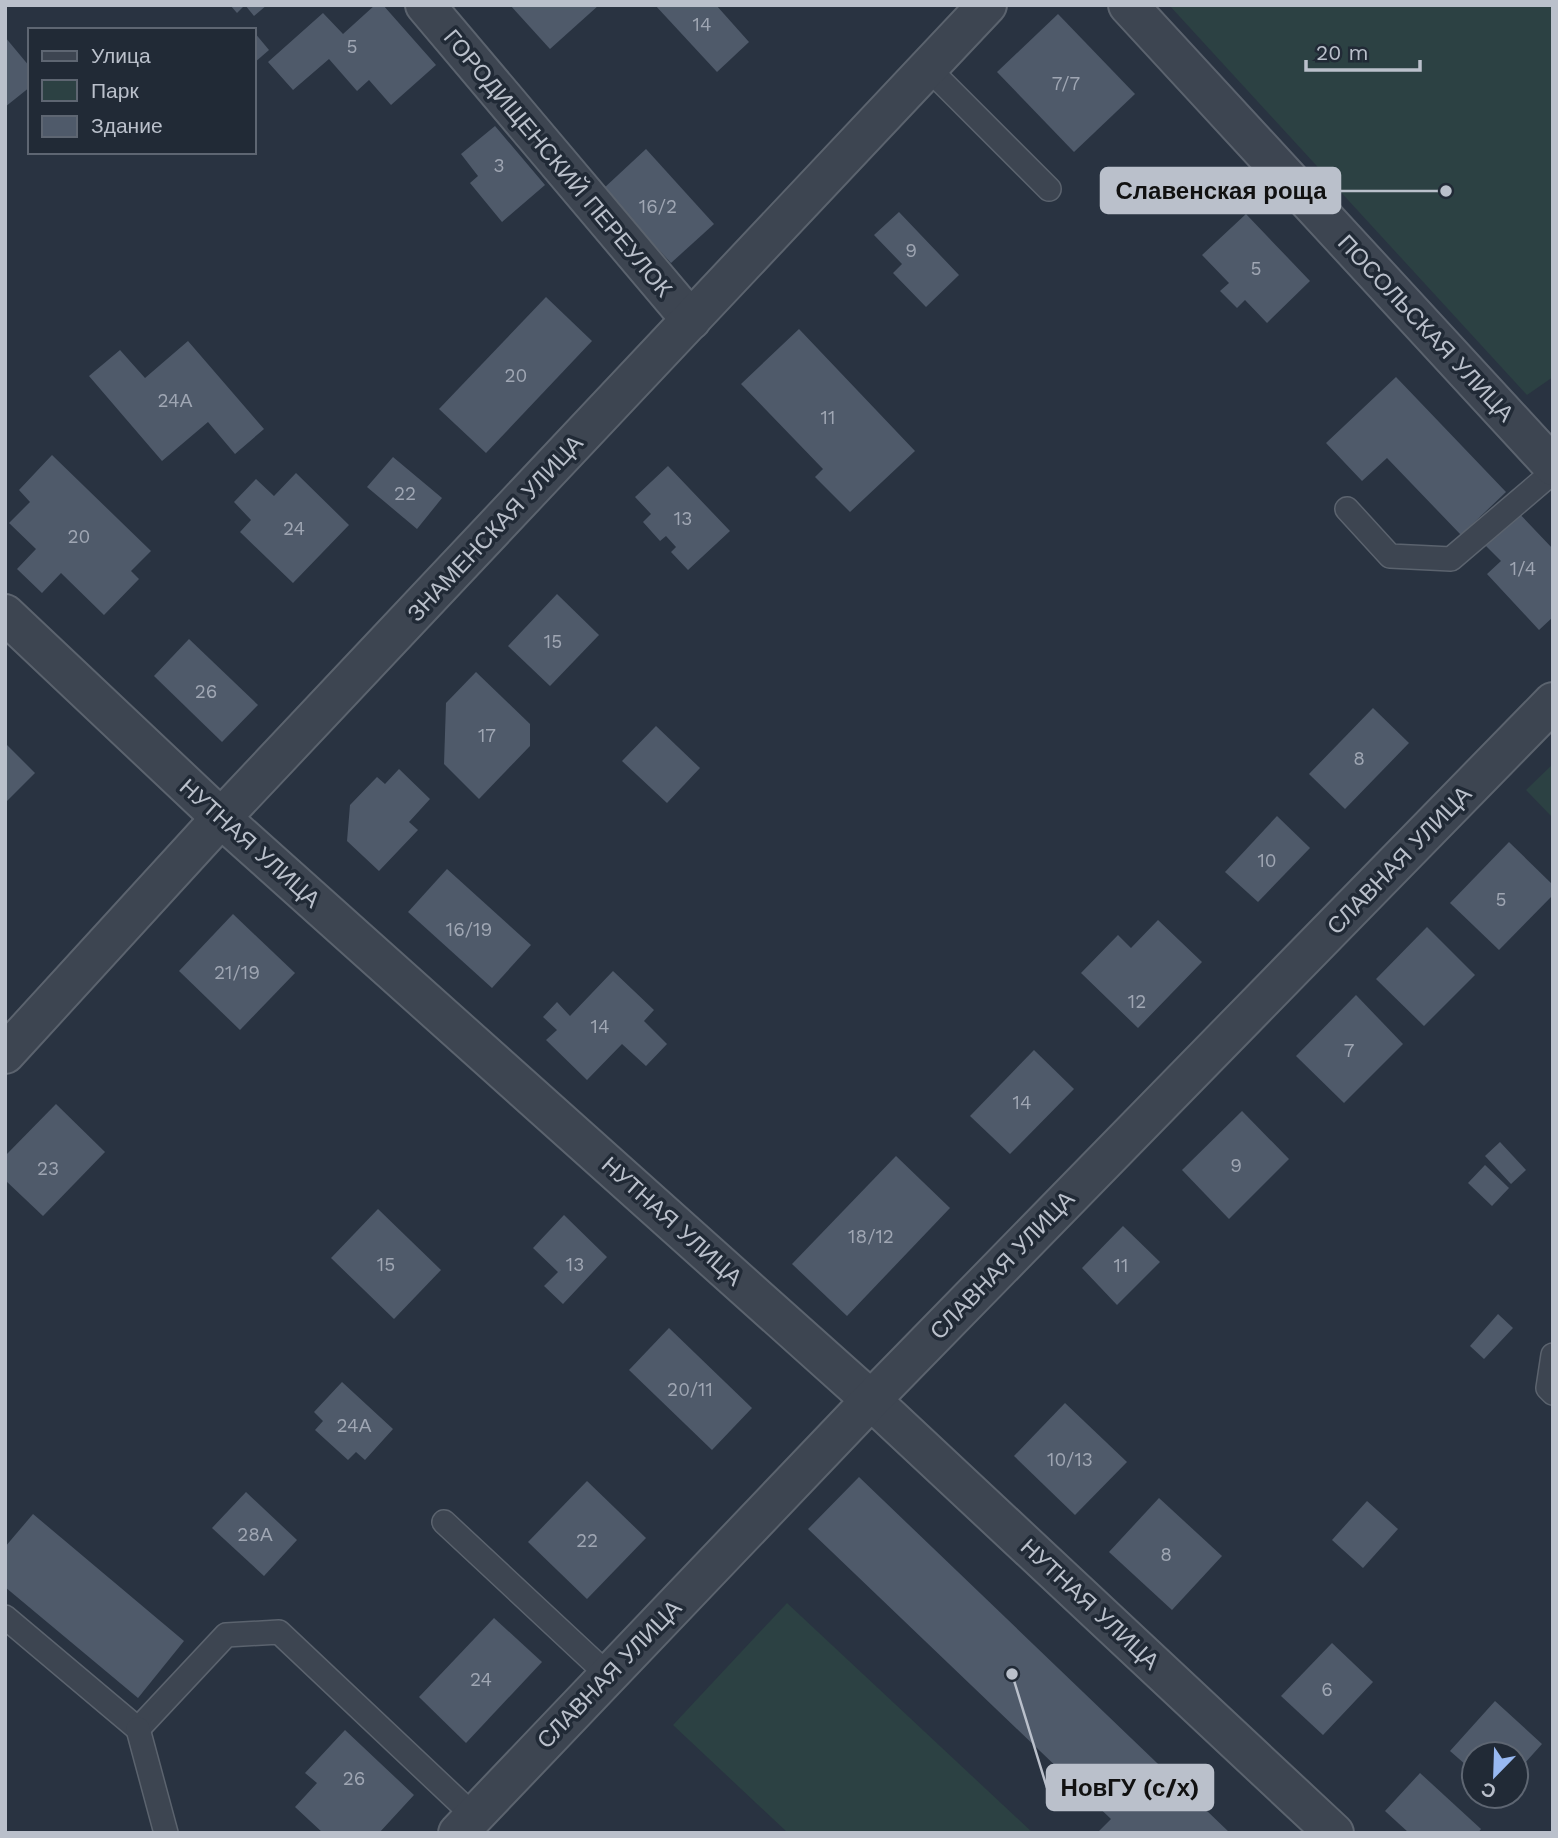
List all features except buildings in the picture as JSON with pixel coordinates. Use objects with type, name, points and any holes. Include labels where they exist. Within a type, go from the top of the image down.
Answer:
[{"type":"street","name":"ГОРОДИЩЕНСКИЙ ПЕРЕУЛОК","points":[[425,5],[691,320]]},
{"type":"street","name":"ЗНАМЕНСКАЯ УЛИЦА","points":[[5,1054],[221,818],[987,5]]},
{"type":"street","name":"ПОСОЛЬСКАЯ УЛИЦА","points":[[1128,5],[1553,466]]},
{"type":"street","name":"НУТНАЯ УЛИЦА","points":[[5,614],[221,818],[871,1400],[1334,1833]]},
{"type":"street","name":"СЛАВНАЯ УЛИЦА","points":[[466,1824],[871,1400],[1553,702]]},
{"type":"lane","points":[[928,68],[1049,189]]},
{"type":"lane","points":[[1347,509],[1390,556],[1451,559],[1553,472]]},
{"type":"lane","points":[[1553,1355],[1548,1388],[1553,1393]]},
{"type":"lane","points":[[444,1521],[608,1675]]},
{"type":"lane","points":[[5,1618],[138,1729],[166,1833]]},
{"type":"lane","points":[[138,1729],[226,1635],[279,1632],[466,1824]]},
{"type":"green space","points":[[1169,5],[1553,5],[1553,377],[1527,395]]},
{"type":"green space","points":[[1553,764],[1553,818],[1526,790]]},
{"type":"green space","points":[[787,1603],[1033,1833],[788,1833],[673,1725]]},
{"type":"place","name":"Славенская роща","points":[[1446,191]]},
{"type":"place","name":"НовГУ (с/х)","points":[[1012,1674]]}]
